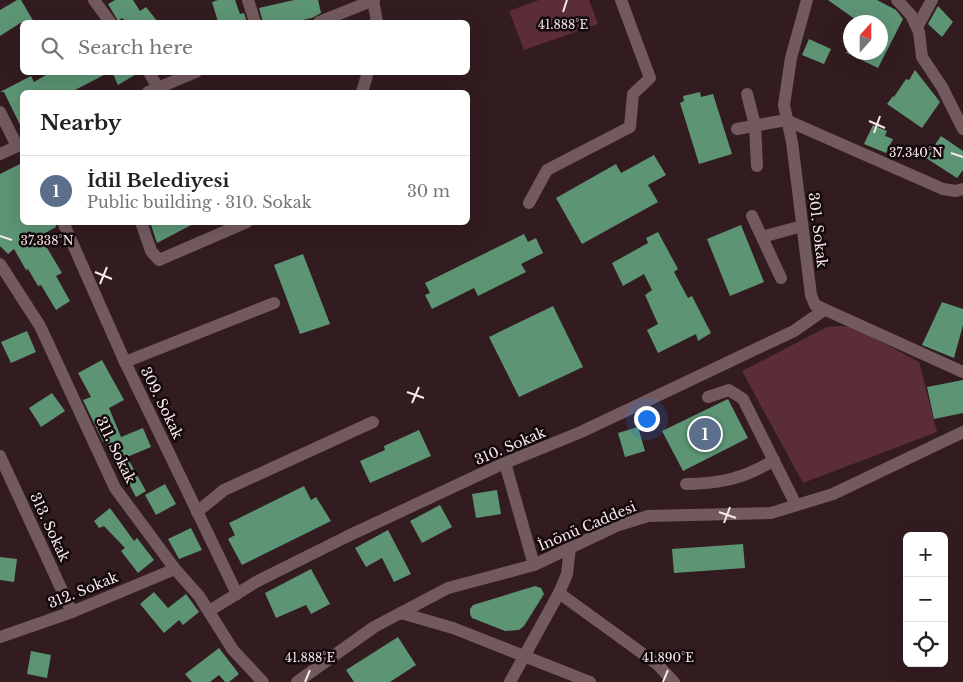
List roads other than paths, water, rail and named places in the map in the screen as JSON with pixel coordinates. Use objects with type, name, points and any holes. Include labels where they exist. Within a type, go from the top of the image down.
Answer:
[{"type":"street","points":[[94,0],[109,20]]},
{"type":"street","points":[[248,0],[254,20]]},
{"type":"street","points":[[324,20],[374,0],[377,20]]},
{"type":"street","points":[[529,203],[547,170],[630,127],[633,94],[650,78],[621,0]]},
{"type":"street","name":"301. Sokak","points":[[807,0],[791,58],[784,105],[792,142],[811,295],[815,305],[824,310]]},
{"type":"street","points":[[897,0],[911,15],[917,27],[922,57],[942,87],[963,129]]},
{"type":"street","points":[[917,27],[932,0]]},
{"type":"street","points":[[150,75],[153,90],[189,75]]},
{"type":"street","points":[[363,90],[367,75]]},
{"type":"street","points":[[747,94],[755,125],[757,166]]},
{"type":"street","points":[[0,112],[20,145],[0,154]]},
{"type":"street","points":[[737,129],[786,120],[943,189],[956,191],[963,189]]},
{"type":"street","points":[[752,216],[781,278]]},
{"type":"street","name":"309. Sokak","points":[[64,225],[125,362],[237,594]]},
{"type":"street","points":[[142,225],[151,251],[159,260],[239,225]]},
{"type":"street","points":[[762,237],[802,226]]},
{"type":"street","name":"311. Sokak","points":[[0,264],[40,326],[115,488],[175,569],[199,596],[233,650],[263,682]]},
{"type":"street","points":[[125,362],[274,303]]},
{"type":"street","points":[[824,310],[963,372]]},
{"type":"street","name":"310. Sokak","points":[[209,611],[237,594],[348,536],[504,464],[581,432],[706,373],[794,331],[824,310]]},
{"type":"street","points":[[708,397],[730,390],[743,399],[796,505]]},
{"type":"street","points":[[197,512],[224,490],[372,422]]},
{"type":"street","name":"İnönü Caddesi","points":[[297,682],[374,627],[448,588],[534,565],[616,526],[648,516],[771,513],[833,494],[963,432]]},
{"type":"street","name":"313. Sokak","points":[[0,456],[72,612]]},
{"type":"street","points":[[686,484],[713,484],[743,477],[774,460]]},
{"type":"street","points":[[504,464],[534,565]]},
{"type":"street","points":[[510,682],[567,574],[570,547]]},
{"type":"street","name":"312. Sokak","points":[[0,637],[72,612],[175,569]]},
{"type":"street","points":[[559,592],[657,664],[674,682]]},
{"type":"street","points":[[401,613],[453,628],[590,682]]},
{"type":"place","name":"İdil Belediyesi","points":[[705,434]]}]
